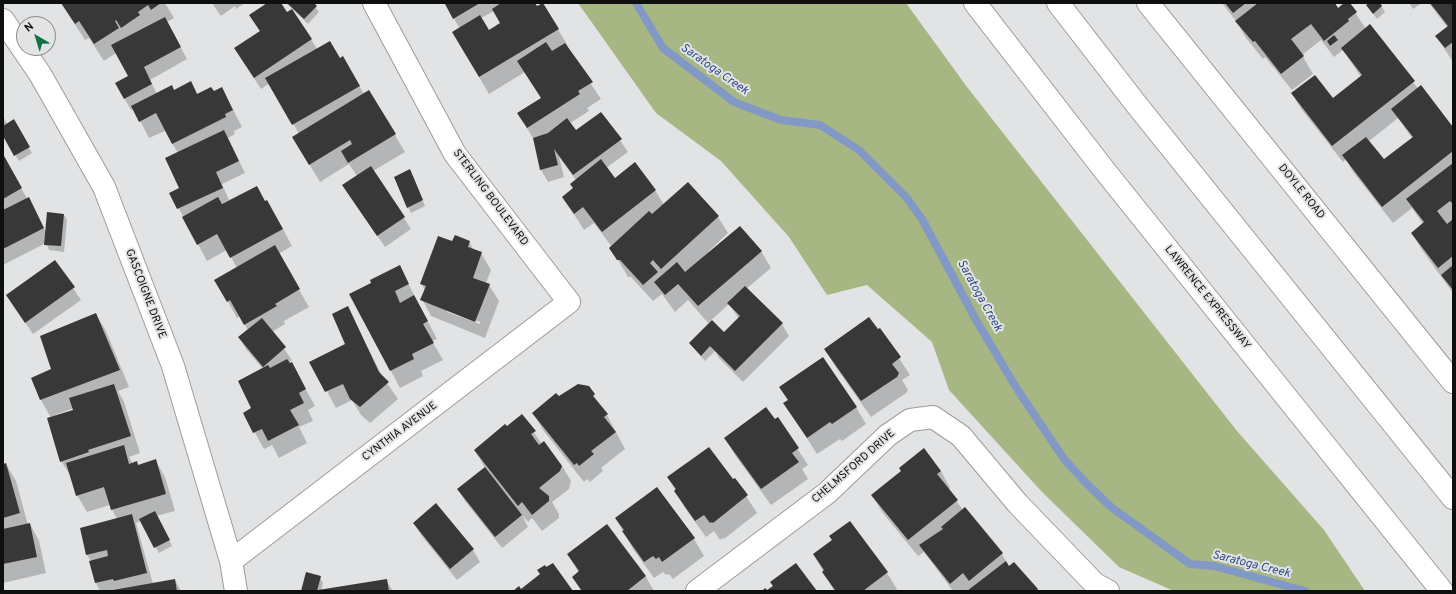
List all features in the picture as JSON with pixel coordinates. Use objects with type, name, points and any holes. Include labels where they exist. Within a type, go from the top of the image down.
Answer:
[{"type":"main road","name":"STERLING BOULEVARD","points":[[374,3],[455,154],[569,302]]},
{"type":"main road","name":"LAWRENCE EXPRESSWAY","points":[[975,3],[1114,183],[1442,591]]},
{"type":"main road","points":[[1058,3],[1141,110],[1453,498]]},
{"type":"main road","name":"DOYLE ROAD","points":[[1148,3],[1453,382]]},
{"type":"main road","name":"GASCOIGNE DRIVE","points":[[3,20],[40,74],[104,187],[173,366],[231,561],[236,591]]},
{"type":"main road","name":"CYNTHIA AVENUE","points":[[231,561],[569,302]]},
{"type":"main road","name":"CHELMSFORD DRIVE","points":[[697,591],[827,493],[888,435],[910,420],[933,417],[961,436],[1018,504],[1097,589]]},
{"type":"green space","points":[[578,3],[906,3],[967,87],[1237,431],[1324,530],[1365,591],[1174,591],[1119,567],[1042,492],[949,390],[932,342],[867,285],[827,295],[789,237],[721,161],[656,113]]},
{"type":"building","points":[[61,3],[161,3],[151,10],[148,5],[138,12],[140,15],[121,28],[116,20],[115,21],[119,28],[94,44],[79,21],[75,24]]},
{"type":"building","points":[[267,3],[281,3],[287,12],[292,9],[312,39],[254,78],[234,48],[260,31],[249,15]]},
{"type":"building","points":[[287,3],[314,3],[317,6],[304,19]]},
{"type":"building","points":[[480,3],[453,19],[445,4]]},
{"type":"building","points":[[501,3],[535,3],[537,6],[543,3],[559,29],[479,77],[452,32],[480,15],[489,30],[500,23],[492,9]]},
{"type":"building","points":[[1225,3],[1246,3],[1233,13]]},
{"type":"building","points":[[1258,3],[1335,3],[1338,8],[1344,3],[1350,3],[1357,12],[1348,19],[1349,21],[1324,41],[1311,24],[1291,39],[1304,56],[1281,74],[1255,41],[1253,42],[1235,21]]},
{"type":"building","points":[[1369,3],[1380,3],[1382,6],[1373,14],[1366,5]]},
{"type":"building","points":[[1430,3],[1453,3],[1453,42],[1445,48],[1435,36],[1448,26]]},
{"type":"building","points":[[165,17],[181,47],[144,67],[152,84],[124,99],[115,83],[128,76],[111,45]]},
{"type":"building","points":[[1370,24],[1415,81],[1332,146],[1291,93],[1315,75],[1333,98],[1362,75],[1341,48]]},
{"type":"building","points":[[1334,35],[1338,40],[1330,46],[1327,41]]},
{"type":"building","points":[[330,41],[340,58],[343,56],[360,86],[292,125],[265,78]]},
{"type":"building","points":[[546,42],[552,51],[565,43],[593,82],[578,91],[580,94],[527,128],[517,113],[541,98],[517,61]]},
{"type":"building","points":[[191,81],[197,94],[211,87],[214,91],[222,87],[233,110],[225,114],[226,117],[172,144],[156,113],[139,122],[131,106],[172,85],[174,90]]},
{"type":"building","points":[[1421,85],[1453,127],[1453,151],[1382,207],[1342,155],[1366,137],[1384,159],[1413,137],[1391,109]]},
{"type":"building","points":[[369,90],[396,134],[348,163],[341,151],[352,144],[350,140],[309,165],[292,137]]},
{"type":"building","points":[[601,112],[622,139],[573,175],[554,149],[558,165],[540,170],[533,138],[548,133],[567,118],[576,130]]},
{"type":"building","points":[[14,119],[30,147],[14,156],[3,136],[3,126]]},
{"type":"building","points":[[224,130],[239,161],[216,172],[223,188],[177,209],[169,193],[179,188],[165,158]]},
{"type":"building","points":[[3,154],[22,188],[3,199]]},
{"type":"building","points":[[601,159],[615,178],[635,162],[656,190],[602,232],[583,207],[574,214],[562,197],[573,188],[570,184]]},
{"type":"building","points":[[1453,163],[1453,204],[1450,201],[1437,211],[1447,224],[1453,219],[1453,256],[1438,268],[1411,233],[1424,222],[1406,199]]},
{"type":"building","points":[[371,166],[405,217],[377,236],[342,185]]},
{"type":"building","points":[[410,169],[423,200],[407,208],[394,177]]},
{"type":"building","points":[[688,182],[719,216],[661,269],[653,260],[650,263],[658,272],[643,285],[620,260],[617,260],[609,248],[649,211],[652,214]]},
{"type":"building","points":[[257,186],[265,201],[267,200],[283,229],[230,258],[217,234],[197,245],[182,217],[218,197],[222,204]]},
{"type":"building","points":[[29,197],[44,228],[3,249],[3,210]]},
{"type":"building","points":[[47,212],[64,214],[61,246],[44,245]]},
{"type":"building","points":[[740,226],[762,251],[698,306],[678,284],[665,295],[654,282],[677,262],[685,272]]},
{"type":"building","points":[[455,235],[470,241],[468,247],[482,252],[473,278],[490,284],[475,322],[420,300],[426,286],[420,284],[438,236],[452,241]]},
{"type":"building","points":[[275,245],[300,289],[275,304],[277,306],[244,325],[230,300],[227,302],[214,280]]},
{"type":"building","points":[[55,260],[75,287],[25,323],[6,295]]},
{"type":"building","points":[[400,265],[409,284],[395,291],[400,303],[414,295],[428,321],[423,324],[434,343],[412,354],[414,359],[390,371],[349,294],[371,283],[370,280]]},
{"type":"building","points":[[1453,265],[1453,290],[1441,275]]},
{"type":"building","points":[[745,286],[783,323],[735,371],[710,346],[701,356],[689,343],[712,320],[724,332],[740,316],[727,303]]},
{"type":"building","points":[[348,306],[379,372],[389,382],[360,407],[350,399],[343,384],[325,392],[309,362],[345,344],[332,314]]},
{"type":"building","points":[[96,313],[120,370],[40,400],[31,378],[51,369],[40,336]]},
{"type":"building","points":[[869,317],[878,329],[880,328],[901,357],[892,364],[899,373],[897,377],[861,401],[824,349]]},
{"type":"building","points":[[262,318],[286,347],[263,367],[238,337]]},
{"type":"building","points":[[823,357],[857,407],[832,424],[830,422],[807,438],[783,403],[788,400],[779,387]]},
{"type":"building","points":[[287,359],[290,363],[292,362],[306,389],[299,393],[304,403],[290,410],[299,425],[268,441],[262,429],[253,433],[243,413],[251,408],[238,381],[268,365],[270,368]]},
{"type":"building","points":[[114,384],[131,436],[88,450],[89,452],[60,462],[47,418],[73,410],[69,398]]},
{"type":"building","points":[[578,384],[589,386],[595,394],[593,396],[608,414],[604,417],[616,432],[591,451],[594,454],[579,466],[577,463],[574,465],[532,413],[556,393],[559,396]]},
{"type":"building","points":[[766,407],[775,419],[778,417],[799,448],[792,453],[799,462],[761,489],[724,438]]},
{"type":"building","points":[[522,414],[536,431],[531,434],[539,445],[544,441],[562,466],[560,471],[539,488],[549,496],[549,501],[532,515],[522,502],[518,506],[474,450],[505,424],[507,426]]},
{"type":"building","points":[[124,445],[129,464],[137,461],[138,465],[156,459],[166,494],[111,510],[104,487],[76,496],[66,463]]},
{"type":"building","points":[[709,447],[733,479],[735,478],[748,495],[713,523],[710,523],[704,515],[695,521],[674,491],[676,489],[667,477]]},
{"type":"building","points":[[924,448],[941,471],[937,474],[958,500],[908,540],[871,495],[901,471],[899,468]]},
{"type":"building","points":[[6,463],[20,513],[3,518],[3,464]]},
{"type":"building","points":[[485,467],[522,515],[495,537],[457,489]]},
{"type":"building","points":[[657,487],[695,538],[662,562],[659,557],[656,559],[653,556],[644,562],[622,531],[624,530],[615,518]]},
{"type":"building","points":[[436,503],[474,549],[450,569],[413,523]]},
{"type":"building","points":[[965,507],[1003,553],[969,581],[963,573],[950,584],[919,545],[943,529],[941,527]]},
{"type":"building","points":[[155,511],[170,540],[154,548],[139,519]]},
{"type":"building","points":[[132,514],[147,573],[114,581],[113,579],[95,583],[89,561],[108,556],[107,550],[86,555],[80,528]]},
{"type":"building","points":[[850,521],[888,572],[863,591],[833,591],[835,590],[822,572],[824,570],[813,554],[832,540],[829,536]]},
{"type":"building","points":[[30,523],[37,557],[3,564],[3,529]]},
{"type":"building","points":[[607,524],[646,576],[627,591],[582,591],[572,577],[579,571],[567,554]]},
{"type":"building","points":[[1006,561],[1009,566],[1014,562],[1038,589],[1037,591],[967,591]]},
{"type":"building","points":[[553,563],[573,591],[513,591],[519,586],[521,589],[540,574],[537,570],[545,565],[546,567]]},
{"type":"building","points":[[796,563],[817,591],[762,591],[765,588],[767,590],[773,586],[770,582]]},
{"type":"building","points":[[306,572],[321,576],[317,591],[301,591]]},
{"type":"building","points":[[175,579],[177,591],[113,591],[113,590]]},
{"type":"building","points":[[387,579],[389,591],[318,591],[318,590]]},
{"type":"waterway","name":"Saratoga Creek","points":[[636,3],[663,48],[734,102],[781,120],[820,125],[859,150],[906,197],[922,219],[976,320],[1017,389],[1064,459],[1111,507],[1190,564],[1214,566],[1305,591]]}]
